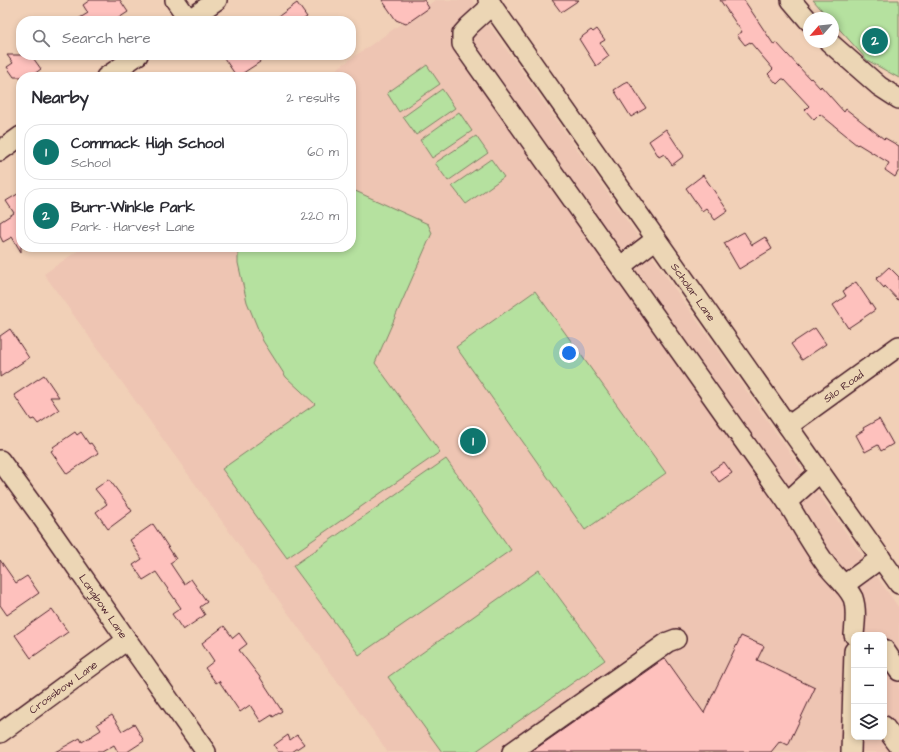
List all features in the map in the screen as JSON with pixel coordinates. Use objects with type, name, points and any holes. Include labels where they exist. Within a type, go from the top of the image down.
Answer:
[{"type":"street","points":[[176,0],[186,16]]},
{"type":"street","points":[[194,16],[217,0]]},
{"type":"street","points":[[791,0],[803,14]]},
{"type":"street","points":[[490,2],[462,34],[462,44],[787,502],[828,566],[844,585],[854,604],[856,632]]},
{"type":"street","name":"Scholar Lane","points":[[490,2],[899,584]]},
{"type":"street","points":[[836,48],[880,86],[899,99]]},
{"type":"street","points":[[113,72],[131,60]]},
{"type":"street","points":[[0,151],[16,140]]},
{"type":"street","points":[[620,266],[656,239]]},
{"type":"street","name":"Silo Road","points":[[788,426],[899,346]]},
{"type":"street","name":"Longbow Lane","points":[[0,460],[206,752]]},
{"type":"street","points":[[787,502],[820,472]]},
{"type":"street","points":[[844,585],[881,558]]},
{"type":"street","points":[[512,752],[668,642],[676,639]]},
{"type":"street","name":"Crossbow Lane","points":[[0,733],[126,640]]},
{"type":"street","points":[[887,653],[899,671]]},
{"type":"street","points":[[851,752],[853,668]]},
{"type":"street","points":[[887,730],[899,746]]},
{"type":"shaded area","points":[[435,0],[472,0],[899,608],[899,752],[388,752],[44,274],[76,252],[356,252],[356,72],[332,72],[349,60],[356,60],[356,55]]},
{"type":"green space","points":[[813,0],[899,0],[899,78],[867,60],[839,29],[839,12],[824,12]]},
{"type":"green space","points":[[427,65],[440,84],[399,112],[387,93]]},
{"type":"green space","points":[[442,89],[455,108],[416,135],[403,117]]},
{"type":"green space","points":[[459,112],[472,131],[432,158],[420,140]]},
{"type":"green space","points":[[476,136],[488,153],[448,181],[435,163]]},
{"type":"green space","points":[[491,159],[504,177],[466,204],[452,186]]},
{"type":"green space","points":[[356,191],[428,224],[432,233],[375,363],[440,452],[287,558],[222,469],[315,404],[286,377],[263,341],[247,302],[238,263],[238,252],[356,252]]},
{"type":"green space","points":[[535,291],[666,473],[585,530],[456,347]]},
{"type":"green space","points":[[446,459],[511,550],[359,655],[293,566]]},
{"type":"green space","points":[[539,570],[605,660],[475,752],[442,752],[388,677]]},
{"type":"building","points":[[90,0],[120,0],[128,12],[122,16],[83,16],[88,13],[83,5]]},
{"type":"building","points":[[382,0],[424,0],[429,8],[406,24],[396,20]]},
{"type":"building","points":[[552,0],[579,0],[561,12]]},
{"type":"building","points":[[720,0],[744,0],[774,45],[777,43],[810,79],[811,78],[820,88],[821,86],[844,112],[846,109],[884,139],[885,138],[899,146],[899,170],[895,177],[885,170],[889,163],[858,144],[857,145],[820,114],[814,120],[805,110],[809,106],[784,79],[777,84],[768,74],[773,69],[750,42],[745,45],[737,35],[742,32]]},
{"type":"building","points":[[297,3],[306,16],[279,16]]},
{"type":"building","points":[[597,29],[605,40],[600,43],[609,56],[596,66],[579,39],[591,30],[593,32]]},
{"type":"building","points":[[7,55],[16,55],[16,60],[35,60],[41,69],[37,72],[16,72],[16,77],[14,77],[7,67],[13,63]]},
{"type":"building","points":[[225,60],[259,60],[260,62],[245,72],[234,72]]},
{"type":"building","points":[[628,81],[646,108],[631,117],[614,90]]},
{"type":"building","points":[[666,129],[684,156],[672,165],[664,154],[659,157],[649,141]]},
{"type":"building","points":[[703,175],[728,211],[715,220],[706,208],[702,211],[686,188]]},
{"type":"building","points":[[16,195],[16,244],[12,237],[3,242],[0,236],[0,222],[14,213],[6,201]]},
{"type":"building","points":[[744,232],[752,245],[765,237],[772,249],[739,269],[724,243]]},
{"type":"building","points":[[889,267],[899,277],[899,301],[876,279]]},
{"type":"building","points":[[856,282],[875,310],[848,328],[833,305],[846,296],[843,291]]},
{"type":"building","points":[[815,328],[826,344],[802,360],[791,344]]},
{"type":"building","points":[[10,329],[29,358],[0,377],[0,336]]},
{"type":"building","points":[[44,375],[59,397],[50,397],[59,410],[38,424],[34,419],[31,420],[14,395]]},
{"type":"building","points":[[879,419],[893,444],[881,451],[878,445],[865,452],[856,435],[864,430],[863,428]]},
{"type":"building","points":[[75,432],[77,435],[81,432],[89,444],[91,443],[98,453],[67,474],[51,451],[54,449],[53,447]]},
{"type":"building","points":[[724,462],[732,473],[719,482],[711,471]]},
{"type":"building","points":[[109,479],[132,511],[108,529],[96,512],[107,504],[95,489]]},
{"type":"building","points":[[153,524],[176,559],[170,563],[184,584],[191,579],[207,602],[200,607],[205,615],[183,630],[172,614],[181,608],[156,572],[143,580],[133,565],[142,559],[130,540]]},
{"type":"building","points":[[0,560],[16,583],[27,576],[39,593],[7,615],[0,605]]},
{"type":"building","points":[[52,609],[68,632],[31,658],[15,635]]},
{"type":"building","points":[[224,626],[233,638],[239,633],[247,644],[239,650],[259,676],[282,711],[273,717],[272,715],[261,722],[250,705],[240,712],[219,681],[216,683],[205,668],[214,661],[202,643]]},
{"type":"building","points":[[741,636],[764,646],[757,660],[815,688],[788,745],[780,741],[771,752],[531,752],[665,658],[704,713]]},
{"type":"building","points":[[112,715],[122,731],[134,724],[144,741],[127,752],[118,752],[114,745],[102,752],[55,752],[80,738],[82,742],[101,730],[97,724]]},
{"type":"building","points":[[288,735],[290,740],[297,735],[304,744],[292,752],[278,752],[274,745]]},
{"type":"place","name":"Burr-Winkle Park","points":[[875,41]]},
{"type":"place","name":"Commack High School","points":[[473,441]]}]
